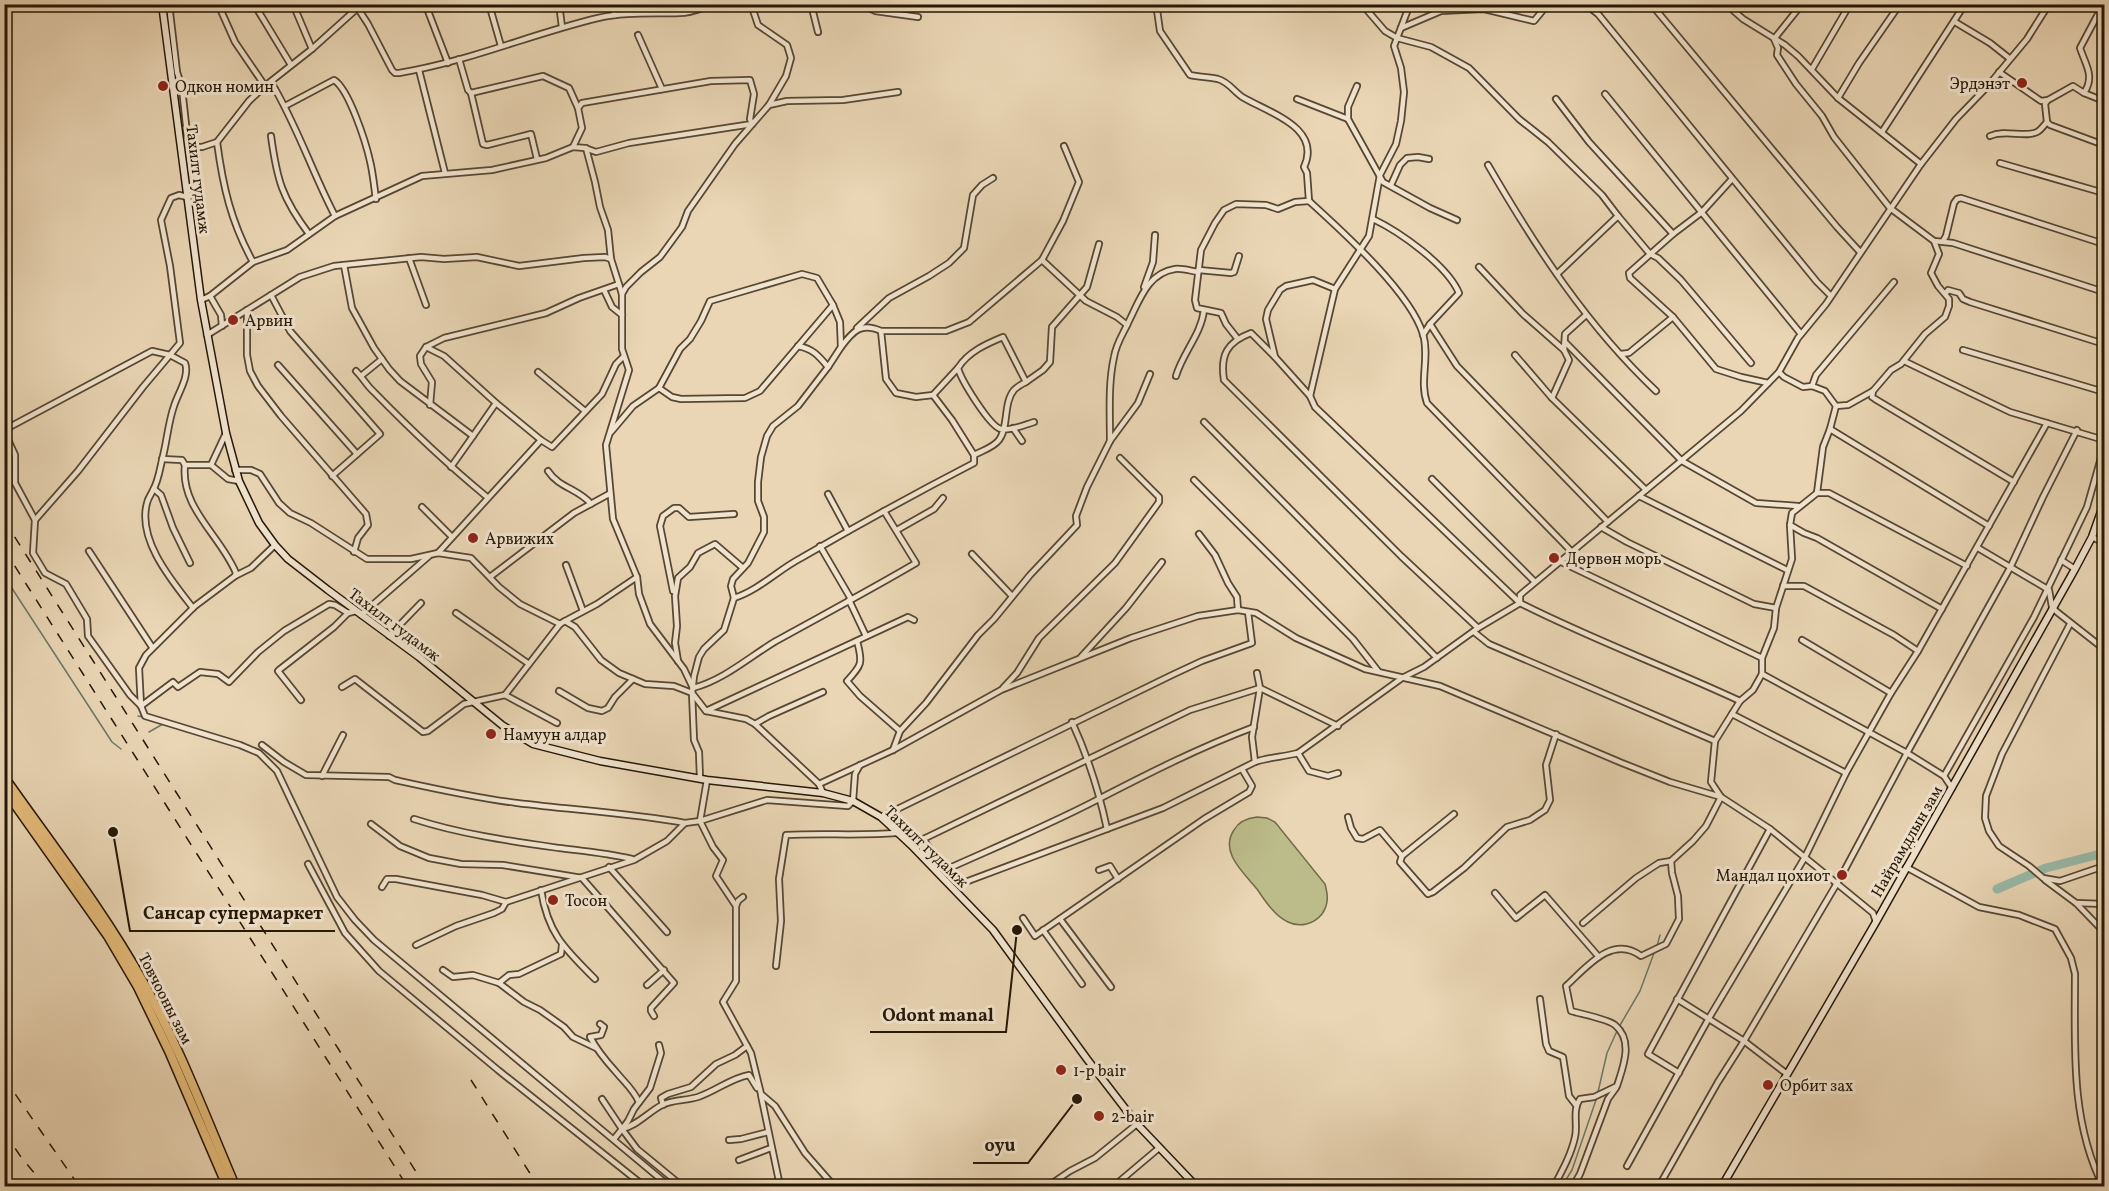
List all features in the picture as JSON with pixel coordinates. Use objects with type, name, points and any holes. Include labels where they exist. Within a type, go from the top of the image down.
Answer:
[{"type":"highway","name":"Товчооны зам","points":[[4,777],[114,933],[144,984],[184,1069],[234,1186]]},
{"type":"highway","name":"Товчооны зам","points":[[4,789],[108,936],[138,987],[227,1186]]},
{"type":"main road","name":"Тахилт гудамж","points":[[162,4],[182,127],[187,197],[201,300],[226,433],[239,481],[260,523],[275,545],[288,559],[419,657],[502,725],[533,744],[600,761],[703,779],[823,793],[853,801],[881,817],[993,930],[1137,1124],[1196,1186]]},
{"type":"main road","name":"Найрамдлын зам","points":[[1722,1186],[1876,922],[2075,569],[2092,537],[2104,503]]},
{"type":"street","points":[[169,4],[174,71]]},
{"type":"street","points":[[218,4],[235,42],[265,86]]},
{"type":"street","points":[[254,4],[291,65]]},
{"type":"street","points":[[293,4],[312,49]]},
{"type":"street","points":[[427,4],[448,63]]},
{"type":"street","points":[[489,4],[501,46]]},
{"type":"street","points":[[559,4],[562,27]]},
{"type":"street","points":[[612,4],[615,15]]},
{"type":"street","points":[[669,4],[670,12]]},
{"type":"street","points":[[182,127],[191,143],[197,147],[217,142],[249,101],[312,49],[358,6],[395,73],[448,63],[562,27],[615,15],[680,13],[715,4]]},
{"type":"street","points":[[622,294],[641,272],[660,257],[682,227],[688,211],[735,144],[769,105],[786,76],[791,58],[787,45],[758,25],[751,4]]},
{"type":"street","points":[[811,4],[818,32]]},
{"type":"street","points":[[860,4],[874,11],[918,17]]},
{"type":"street","points":[[1160,4],[1157,10],[1160,31],[1190,75],[1220,79],[1245,99],[1290,122],[1306,141],[1309,152],[1304,167],[1307,172],[1309,201],[1395,288],[1411,309],[1423,335],[1425,375],[1423,393],[1427,403],[1571,551]]},
{"type":"street","points":[[1358,4],[1366,9],[1385,31],[1397,38],[1431,47],[1469,68],[1519,119],[1548,142],[1602,195],[1650,254],[1658,258],[1681,280],[1751,363]]},
{"type":"street","points":[[1310,396],[1335,289],[1369,236],[1380,175],[1396,144],[1404,92],[1401,68],[1394,46],[1410,4]]},
{"type":"street","points":[[1401,28],[1441,11],[1484,9],[1534,21],[1548,4]]},
{"type":"street","points":[[1585,4],[1598,14],[1810,274],[1831,296]]},
{"type":"street","points":[[1651,4],[1860,252]]},
{"type":"street","points":[[1726,4],[1743,19],[1785,45],[1812,69],[1838,98],[1921,164]]},
{"type":"street","points":[[1774,39],[1802,4]]},
{"type":"street","points":[[1812,69],[1850,4]]},
{"type":"street","points":[[1838,98],[1900,4]]},
{"type":"street","points":[[1882,132],[1965,4]]},
{"type":"street","points":[[1520,603],[1520,596],[1535,582],[1741,411],[1779,372],[1801,334],[1831,296],[1921,164],[1956,119],[2027,39],[2049,4]]},
{"type":"street","points":[[2084,93],[2090,85],[2090,79],[2079,48],[2104,7]]},
{"type":"street","points":[[1955,22],[1990,43],[2009,58]]},
{"type":"street","points":[[638,35],[662,88]]},
{"type":"street","points":[[1774,39],[1779,48],[1777,55],[1796,84],[1890,208],[1934,241],[1960,245],[2104,292]]},
{"type":"street","points":[[459,59],[468,90],[471,93],[483,144],[531,134],[537,159]]},
{"type":"street","points":[[419,70],[445,173]]},
{"type":"street","points":[[1999,72],[2038,101],[2048,100],[2073,86],[2104,101]]},
{"type":"street","points":[[471,93],[543,76],[568,88],[578,108],[582,128],[573,147]]},
{"type":"street","points":[[285,106],[334,80],[337,82],[348,100],[370,162],[375,199]]},
{"type":"street","points":[[578,108],[582,103],[662,88],[711,81],[750,80],[754,94],[750,119],[752,124]]},
{"type":"street","points":[[271,82],[285,106],[335,216]]},
{"type":"street","points":[[1357,86],[1348,107],[1348,119],[1383,182],[1457,220]]},
{"type":"street","points":[[769,105],[787,100],[843,100],[898,92]]},
{"type":"street","points":[[1605,94],[1801,334]]},
{"type":"street","points":[[1297,99],[1348,119]]},
{"type":"street","points":[[1556,99],[1589,142],[1673,234]]},
{"type":"street","points":[[2048,100],[2045,104],[2047,122],[2056,129],[2104,145]]},
{"type":"street","points":[[1990,136],[2005,132],[2029,135],[2038,132],[2047,122]]},
{"type":"street","points":[[201,300],[210,296],[253,262],[287,250],[335,216],[413,179],[445,173],[477,172],[546,158],[573,147],[596,152],[629,143],[752,124]]},
{"type":"street","points":[[271,136],[279,184],[309,234]]},
{"type":"street","points":[[217,142],[224,190],[230,212],[239,238],[253,262]]},
{"type":"street","points":[[855,330],[872,327],[881,331],[946,331],[969,322],[1042,260],[1063,221],[1079,182],[1064,146]]},
{"type":"street","points":[[585,148],[596,182],[600,207],[608,230],[611,259],[622,294],[622,349],[629,370],[606,445],[610,476],[609,494],[613,519],[624,551],[637,577],[639,594],[650,624],[679,663],[706,711],[746,718],[755,724],[819,784],[823,793]]},
{"type":"street","points":[[1391,185],[1400,165],[1407,158],[1430,159]]},
{"type":"street","points":[[2000,163],[2104,193]]},
{"type":"street","points":[[1488,165],[1514,210],[1586,315],[1635,372],[1656,391]]},
{"type":"street","points":[[736,906],[716,876],[723,860],[713,847],[700,821],[703,779],[699,752],[694,740],[693,691],[699,657],[724,630],[734,598],[731,586],[733,579],[748,562],[764,532],[764,517],[758,501],[758,482],[761,456],[767,436],[779,420],[798,406],[855,330],[889,298],[949,263],[964,248],[973,195],[993,178]]},
{"type":"street","points":[[1732,179],[1702,212],[1629,273],[1629,278],[1673,317],[1716,369],[1768,383]]},
{"type":"street","points":[[35,520],[78,471],[180,344],[170,266],[161,220],[171,198],[179,195],[187,197]]},
{"type":"street","points":[[1943,242],[1947,236],[1954,202],[1961,198],[2104,244]]},
{"type":"street","points":[[1237,338],[1221,313],[1197,308],[1195,300],[1201,250],[1215,223],[1224,210],[1236,204],[1278,209],[1295,202],[1309,201]]},
{"type":"street","points":[[1557,274],[1618,216]]},
{"type":"street","points":[[1373,219],[1411,242],[1438,267],[1459,293],[1430,324],[1423,335]]},
{"type":"street","points":[[1110,441],[1113,358],[1120,337],[1148,279],[1153,262],[1155,235]]},
{"type":"street","points":[[1836,406],[1848,405],[1873,391],[1891,370],[1904,361],[1925,334],[1945,317],[1950,303],[1946,293],[1938,286],[1931,273],[1938,256],[1934,241]]},
{"type":"street","points":[[974,455],[1000,439],[1013,391],[1043,370],[1050,362],[1052,327],[1087,288],[1099,244]]},
{"type":"street","points":[[1141,293],[1159,275],[1175,269],[1234,272],[1239,256]]},
{"type":"street","points":[[207,335],[300,277],[334,266],[409,258],[477,257],[519,266],[584,258],[611,259]]},
{"type":"street","points":[[409,258],[426,305]]},
{"type":"street","points":[[1042,260],[1086,301],[1117,317],[1127,326]]},
{"type":"street","points":[[344,265],[352,308],[382,360],[400,381],[473,436]]},
{"type":"street","points":[[1479,267],[1523,314],[1564,350],[1569,360],[1552,398]]},
{"type":"street","points":[[606,445],[610,433],[633,406],[659,388],[680,348],[690,339],[701,321],[710,301],[802,274],[817,278],[833,304],[840,322],[841,347]]},
{"type":"street","points":[[1275,357],[1266,319],[1268,310],[1280,290],[1286,286],[1313,279],[1335,289]]},
{"type":"street","points":[[1812,386],[1816,375],[1894,282]]},
{"type":"street","points":[[430,405],[432,382],[421,364],[420,356],[426,346],[444,338],[546,313],[619,284]]},
{"type":"street","points":[[604,290],[612,307],[622,315]]},
{"type":"street","points":[[1946,293],[1951,290],[1970,302],[2104,344]]},
{"type":"street","points":[[271,295],[290,331],[380,434],[333,476]]},
{"type":"street","points":[[210,296],[221,315],[222,326]]},
{"type":"street","points":[[659,388],[681,399],[745,398],[760,391],[833,304]]},
{"type":"street","points":[[247,310],[247,355],[250,371],[258,386],[366,514],[368,525],[358,538],[354,552]]},
{"type":"street","points":[[1176,376],[1185,353],[1199,333],[1204,310]]},
{"type":"street","points":[[1564,350],[1565,334],[1586,315]]},
{"type":"street","points":[[1621,354],[1629,353],[1673,317]]},
{"type":"street","points":[[1430,324],[1457,366],[1608,522]]},
{"type":"street","points":[[881,331],[886,379],[896,393],[916,397],[933,395],[963,360],[984,345],[1003,337],[1026,382]]},
{"type":"street","points":[[1714,741],[1490,644],[1224,380],[1222,364],[1231,343],[1251,333],[1343,435],[1520,603],[1740,701]]},
{"type":"street","points":[[1565,342],[1682,461],[1756,503],[1798,506]]},
{"type":"street","points":[[426,346],[444,356],[496,403],[552,447],[602,394],[616,364],[624,356]]},
{"type":"street","points":[[798,346],[815,351],[828,367]]},
{"type":"street","points":[[1963,350],[2104,392]]},
{"type":"street","points":[[141,706],[130,695],[88,636],[87,619],[66,584],[45,573],[33,553],[35,520],[15,483],[15,454],[4,430],[152,351],[170,355],[186,363],[187,367],[183,386],[170,417],[154,489],[147,501],[145,513],[148,535],[154,554],[162,567],[193,608]]},
{"type":"street","points":[[1515,355],[1552,398],[1646,490]]},
{"type":"street","points":[[361,376],[382,360]]},
{"type":"street","points":[[1904,361],[1994,405],[2104,440]]},
{"type":"street","points":[[278,365],[357,454]]},
{"type":"street","points":[[958,368],[959,374],[974,399],[997,427],[1002,430],[1034,422]]},
{"type":"street","points":[[356,371],[372,391],[451,467],[487,497]]},
{"type":"street","points":[[538,372],[585,411]]},
{"type":"street","points":[[1779,372],[1803,387],[1812,386],[1825,391],[1836,406]]},
{"type":"street","points":[[893,750],[900,731],[926,703],[978,635],[1077,525],[1076,516],[1087,487],[1110,441],[1137,403],[1150,374]]},
{"type":"street","points":[[1873,391],[1872,397],[1875,399],[2014,482]]},
{"type":"street","points":[[734,598],[747,594],[820,546],[974,463],[974,455],[933,395]]},
{"type":"street","points":[[451,467],[496,403]]},
{"type":"street","points":[[1817,493],[1823,447],[1836,406]]},
{"type":"street","points":[[1204,422],[1437,658]]},
{"type":"street","points":[[1627,1166],[1709,1018],[1805,857],[1868,733],[1978,548],[2047,423]]},
{"type":"street","points":[[1012,428],[1022,441]]},
{"type":"street","points":[[1830,429],[1989,526]]},
{"type":"street","points":[[1659,1186],[1836,882],[2010,568],[2077,430]]},
{"type":"street","points":[[211,465],[226,433]]},
{"type":"street","points":[[438,553],[541,440]]},
{"type":"street","points":[[1944,776],[2034,617],[2087,507],[2104,447]]},
{"type":"street","points":[[1001,690],[1017,673],[1039,638],[1115,563],[1159,502],[1159,497],[1120,458]]},
{"type":"street","points":[[162,459],[182,460],[185,465],[184,476],[189,499],[235,570],[235,576]]},
{"type":"street","points":[[185,465],[211,465],[228,479],[239,481]]},
{"type":"street","points":[[235,470],[251,470],[260,474],[279,503],[290,513],[311,523],[367,559],[411,559],[438,553],[471,558],[520,604],[575,627],[601,660],[619,673],[645,684],[674,686],[693,691],[720,678],[776,642],[916,563],[884,511]]},
{"type":"street","points":[[548,471],[552,478],[563,487],[583,495],[591,504]]},
{"type":"street","points":[[1432,479],[1535,582]]},
{"type":"street","points":[[1194,480],[1353,639],[1378,671]]},
{"type":"street","points":[[154,489],[161,495],[173,528],[190,563]]},
{"type":"street","points":[[1721,797],[1711,782],[1714,741],[1740,701],[1753,690],[1762,674],[1762,658],[1774,628],[1776,608],[1792,559],[1790,525],[1792,513],[1798,506],[1817,493],[1829,493],[1967,566]]},
{"type":"street","points":[[490,578],[554,527],[609,494]]},
{"type":"street","points":[[828,494],[848,531]]},
{"type":"street","points":[[1639,496],[1787,570]]},
{"type":"street","points":[[897,530],[934,509],[943,498]]},
{"type":"street","points":[[422,507],[452,537]]},
{"type":"street","points":[[679,663],[675,643],[677,626],[675,603],[660,526],[663,516],[674,508],[679,508],[688,517],[734,514]]},
{"type":"street","points":[[1790,525],[1942,609]]},
{"type":"street","points":[[1601,527],[1754,604],[1776,608]]},
{"type":"street","points":[[1198,534],[1215,555],[1237,597],[1238,610]]},
{"type":"street","points":[[2092,537],[2104,543]]},
{"type":"street","points":[[675,603],[678,578],[690,567],[698,553],[709,546],[715,544],[743,567]]},
{"type":"street","points":[[275,545],[251,568],[235,576],[193,608],[152,647],[140,668],[141,706],[145,716],[201,731],[259,753],[278,771],[337,897],[355,920],[374,940],[669,1186]]},
{"type":"street","points":[[820,546],[850,600],[866,636]]},
{"type":"street","points":[[1978,548],[2047,589],[2052,607],[2070,624],[2104,649]]},
{"type":"street","points":[[89,551],[152,647]]},
{"type":"street","points":[[972,554],[1012,596]]},
{"type":"street","points":[[141,706],[173,682],[178,687],[200,672],[218,674],[229,682],[258,652],[284,631],[329,604],[348,613],[358,613],[431,555]]},
{"type":"street","points":[[2061,560],[2075,569]]},
{"type":"street","points":[[1559,561],[1762,658]]},
{"type":"street","points":[[1079,659],[1126,608],[1162,562]]},
{"type":"street","points":[[566,565],[583,611]]},
{"type":"street","points":[[505,695],[563,623],[597,604],[637,577]]},
{"type":"street","points":[[1783,586],[1804,586],[1894,635],[1918,651]]},
{"type":"street","points":[[388,636],[421,603]]},
{"type":"street","points":[[923,839],[945,870],[960,884],[1163,808],[1255,762],[1269,757],[1298,753],[1402,678],[1437,658],[1520,603]]},
{"type":"street","points":[[819,784],[893,750],[1001,690],[1131,638],[1198,616],[1238,610],[1256,613],[1296,638],[1365,669],[1440,686],[1670,782],[1721,797],[1770,829],[1805,857],[1872,913],[1876,922]]},
{"type":"street","points":[[881,817],[1072,722],[1202,661],[1252,643],[1248,612]]},
{"type":"street","points":[[302,700],[279,670],[334,627],[348,613]]},
{"type":"street","points":[[456,613],[529,664]]},
{"type":"street","points":[[706,711],[908,617],[914,620]]},
{"type":"street","points":[[2070,624],[2002,754],[1986,796],[1985,818],[1992,838],[1999,846],[2076,903],[2104,932]]},
{"type":"street","points":[[1802,640],[1891,693]]},
{"type":"street","points":[[857,641],[862,658],[860,666],[847,681],[860,696],[900,731]]},
{"type":"street","points":[[1255,762],[1252,737],[1260,688],[1257,673]]},
{"type":"street","points":[[1762,674],[1907,753],[1944,776],[1952,788]]},
{"type":"street","points":[[342,687],[349,680],[355,679],[423,732],[428,731],[471,700],[505,695],[556,723]]},
{"type":"street","points":[[559,691],[588,708],[602,711],[608,708],[624,686],[633,679]]},
{"type":"street","points":[[911,845],[1190,710],[1260,688],[1338,726]]},
{"type":"street","points":[[755,724],[824,692]]},
{"type":"street","points":[[1732,714],[1846,773]]},
{"type":"street","points":[[1072,722],[1089,759],[1107,829]]},
{"type":"street","points":[[945,870],[1018,838],[1209,744],[1254,727]]},
{"type":"street","points":[[1454,814],[1402,856],[1400,862],[1428,894],[1464,868],[1507,827],[1530,820],[1545,810],[1550,800],[1546,765],[1556,734]]},
{"type":"street","points":[[322,776],[343,735]]},
{"type":"street","points":[[262,745],[306,775],[389,777],[461,795],[639,815],[684,823],[700,821],[767,800],[846,806],[853,801],[855,774],[860,765]]},
{"type":"street","points":[[1298,753],[1309,771],[1328,777],[1338,772]]},
{"type":"street","points":[[1023,918],[1035,936],[1204,819],[1249,792],[1252,786],[1242,769]]},
{"type":"street","points":[[1583,923],[1636,878],[1659,863],[1671,861],[1694,841],[1706,826],[1721,797]]},
{"type":"street","points":[[1348,817],[1357,838],[1363,839],[1380,830],[1402,856]]},
{"type":"street","points":[[414,819],[442,828],[525,843],[611,854],[634,860]]},
{"type":"street","points":[[382,887],[387,879],[396,879],[482,895],[506,902],[634,860],[668,841],[684,823]]},
{"type":"street","points":[[371,824],[400,846],[429,858],[460,864],[536,870],[582,878],[674,983],[651,1008],[654,1017]]},
{"type":"street","points":[[1680,1073],[1648,1054],[1770,829]]},
{"type":"street","points":[[776,966],[781,921],[779,879],[786,835],[897,833]]},
{"type":"street","points":[[1573,1186],[1580,1174],[1608,1099],[1617,1086],[1626,1054],[1625,1038],[1615,1024],[1571,1011],[1566,986],[1598,956],[1616,948],[1635,951],[1641,956],[1666,944],[1679,919],[1678,896],[1671,861]]},
{"type":"street","points":[[308,864],[345,933],[379,970],[498,1070],[644,1186]]},
{"type":"street","points":[[1099,870],[1110,866],[1118,879]]},
{"type":"street","points":[[2043,878],[2060,881],[2104,866]]},
{"type":"street","points":[[609,867],[667,932]]},
{"type":"street","points":[[1906,867],[1979,907],[2034,920],[2055,929],[2059,935],[2071,958],[2075,974],[2076,1087],[2082,1132],[2103,1186]]},
{"type":"street","points":[[541,890],[544,911],[561,945],[595,979]]},
{"type":"street","points":[[1495,893],[1516,918],[1545,895],[1598,956]]},
{"type":"street","points":[[743,897],[736,906],[736,981],[723,1002],[751,1053],[780,1186]]},
{"type":"street","points":[[416,945],[456,926],[494,913],[502,909],[506,902]]},
{"type":"street","points":[[2076,903],[2104,904]]},
{"type":"street","points":[[1060,919],[1111,987]]},
{"type":"street","points":[[1043,930],[1082,984]]},
{"type":"street","points":[[499,983],[509,975],[519,974],[561,954],[561,945]]},
{"type":"street","points":[[443,970],[453,977],[472,975],[499,983],[564,1027],[573,1037],[596,1048]]},
{"type":"street","points":[[647,985],[664,970]]},
{"type":"street","points":[[1540,999],[1546,1044],[1549,1051],[1563,1057],[1569,1096],[1576,1105]]},
{"type":"street","points":[[1677,999],[1744,1041],[1786,1074]]},
{"type":"street","points":[[600,1024],[604,1027],[602,1035],[590,1037],[616,1073],[632,1089],[639,1102]]},
{"type":"street","points":[[614,1139],[652,1082],[661,1053],[659,1044]]},
{"type":"street","points":[[663,1105],[661,1098],[692,1087],[716,1064],[747,1046]]},
{"type":"street","points":[[622,1129],[639,1122],[671,1101],[700,1097],[740,1076],[749,1075],[761,1094],[775,1106],[805,1153],[834,1186]]},
{"type":"street","points":[[1554,1186],[1565,1166],[1576,1136],[1576,1105],[1580,1099],[1594,1097],[1617,1086]]},
{"type":"street","points":[[602,1099],[637,1149],[682,1186]]},
{"type":"street","points":[[1048,1186],[1095,1158],[1137,1124]]},
{"type":"street","points":[[729,1140],[768,1132]]},
{"type":"street","points":[[739,1160],[771,1148]]},
{"type":"street","points":[[1114,1186],[1159,1148]]},
{"type":"green space","points":[[1257,817],[1275,822],[1325,884],[1326,907],[1315,920],[1297,925],[1283,919],[1271,908],[1235,862],[1229,846],[1230,838],[1238,824]]},
{"type":"waterway","points":[[4,576],[112,742],[121,749]]},
{"type":"waterway","points":[[138,716],[143,717]]},
{"type":"waterway","points":[[149,732],[163,724]]},
{"type":"waterway","points":[[1997,889],[2046,868],[2104,853]]},
{"type":"waterway","points":[[316,859],[344,911],[369,938]]},
{"type":"waterway","points":[[1657,946],[1660,935]]},
{"type":"waterway","points":[[1619,1027],[1640,991],[1654,953]]},
{"type":"waterway","points":[[435,994],[664,1186]]},
{"type":"waterway","points":[[1598,1092],[1607,1053],[1617,1031]]},
{"type":"waterway","points":[[1562,1186],[1572,1170],[1597,1097]]},
{"type":"railway","points":[[4,520],[425,1186]]},
{"type":"railway","points":[[4,549],[407,1186]]},
{"type":"railway","points":[[4,1078],[79,1186]]},
{"type":"railway","points":[[471,1080],[538,1186]]},
{"type":"railway","points":[[4,1132],[45,1186]]},
{"type":"place","name":"Эрдэнэт","points":[[2022,83]]},
{"type":"place","name":"Одкон номин","points":[[163,86]]},
{"type":"place","name":"Арвин","points":[[233,320]]},
{"type":"place","name":"Арвижих","points":[[473,538]]},
{"type":"place","name":"Дөрвөн морь","points":[[1554,558]]},
{"type":"place","name":"Намуун алдар","points":[[491,734]]},
{"type":"place","name":"Сансар супермаркет","points":[[113,832]]},
{"type":"place","name":"Мандал цохиот","points":[[1842,875]]},
{"type":"place","name":"Тосон","points":[[553,900]]},
{"type":"place","name":"Odont manal","points":[[1017,930]]},
{"type":"place","name":"1-p bair","points":[[1061,1070]]},
{"type":"place","name":"Орбит зах","points":[[1768,1085]]},
{"type":"place","name":"oyu","points":[[1077,1099]]},
{"type":"place","name":"2-bair","points":[[1099,1116]]}]
